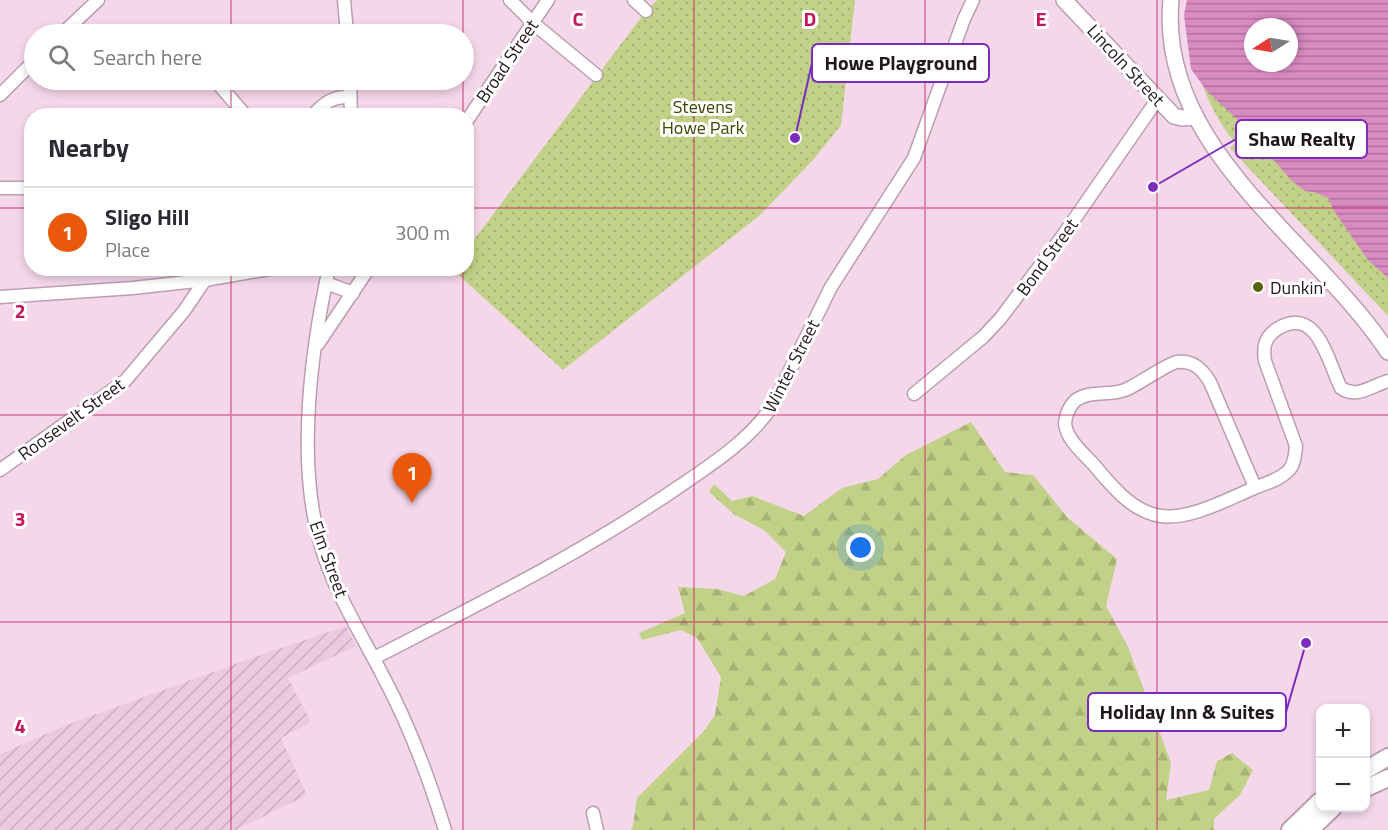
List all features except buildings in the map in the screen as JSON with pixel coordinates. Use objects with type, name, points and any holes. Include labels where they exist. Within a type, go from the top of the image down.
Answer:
[{"type":"highway","points":[[1370,767],[1388,757]]},
{"type":"highway","points":[[1370,786],[1388,778]]},
{"type":"highway","points":[[1290,830],[1316,805]]},
{"type":"highway","points":[[1310,830],[1328,812]]},
{"type":"main road","name":"Lincoln Street","points":[[1064,0],[1174,116],[1195,117]]},
{"type":"main road","points":[[1171,0],[1172,51],[1184,96],[1195,117],[1227,166],[1375,332],[1388,352]]},
{"type":"street","points":[[344,0],[346,24]]},
{"type":"street","points":[[510,0],[533,23],[596,75]]},
{"type":"street","name":"Broad Street","points":[[474,111],[548,0]]},
{"type":"street","points":[[634,0],[646,11]]},
{"type":"street","name":"Winter Street","points":[[374,658],[551,567],[645,510],[729,450],[763,420],[773,405],[831,287],[914,158],[973,0]]},
{"type":"street","points":[[72,24],[96,1]]},
{"type":"street","points":[[0,95],[24,71]]},
{"type":"street","points":[[224,90],[239,108]]},
{"type":"street","points":[[351,90],[351,108]]},
{"type":"street","points":[[321,108],[338,96],[351,97]]},
{"type":"street","name":"Bond Street","points":[[914,394],[983,337],[1000,319],[1064,234],[1157,100]]},
{"type":"street","points":[[0,188],[24,188]]},
{"type":"street","points":[[0,297],[133,288],[228,276]]},
{"type":"street","name":"Elm Street","points":[[327,276],[310,393],[310,492],[314,516],[326,562],[411,734],[445,830]]},
{"type":"street","points":[[315,348],[364,276]]},
{"type":"street","name":"Roosevelt Street","points":[[0,470],[125,381],[184,311],[205,280]]},
{"type":"street","points":[[326,282],[353,293]]},
{"type":"street","points":[[1255,488],[1210,381],[1202,370],[1190,363],[1175,362],[1122,392],[1094,394],[1076,401],[1066,414],[1065,426],[1074,443],[1115,489],[1140,510],[1162,516],[1179,515],[1209,507],[1277,479],[1290,470],[1296,446],[1265,361],[1263,347],[1271,333],[1283,326],[1299,323],[1311,329],[1321,338],[1341,388],[1348,393],[1358,393],[1388,381]]},
{"type":"street","points":[[593,813],[597,830]]},
{"type":"shaded area","points":[[1187,0],[1388,0],[1388,278],[1368,260],[1334,211],[1328,198],[1305,191],[1291,180],[1240,122],[1207,91],[1191,69],[1184,15]]},
{"type":"shaded area","points":[[346,626],[356,646],[288,678],[311,722],[281,738],[307,795],[236,830],[0,830],[0,754],[69,724]]},
{"type":"green space","name":"Stevens Howe Park","points":[[657,0],[855,0],[841,125],[813,160],[759,216],[563,370],[460,276],[474,276],[474,240],[646,11]]},
{"type":"green space","points":[[1388,0],[1388,316],[1230,148],[1235,143],[1209,101],[1195,59],[1188,26],[1244,19],[1244,72],[1298,72],[1298,18],[1250,18]]},
{"type":"green space","points":[[971,422],[1005,472],[1033,475],[1067,517],[1117,559],[1106,606],[1128,647],[1171,763],[1166,800],[1209,790],[1217,761],[1232,753],[1253,770],[1240,795],[1214,819],[1214,830],[631,830],[637,798],[703,732],[715,715],[721,677],[697,638],[681,630],[642,640],[639,633],[685,613],[678,587],[717,589],[744,596],[775,579],[786,552],[764,530],[735,515],[709,492],[714,484],[732,501],[752,496],[804,516],[842,488],[878,479],[906,455]]},
{"type":"place","name":"Howe Playground","points":[[795,138]]},
{"type":"place","name":"Shaw Realty","points":[[1153,187]]},
{"type":"place","name":"Dunkin'","points":[[1258,287]]},
{"type":"place","name":"Sligo Hill","points":[[412,503]]},
{"type":"place","name":"Holiday Inn & Suites","points":[[1306,643]]}]
